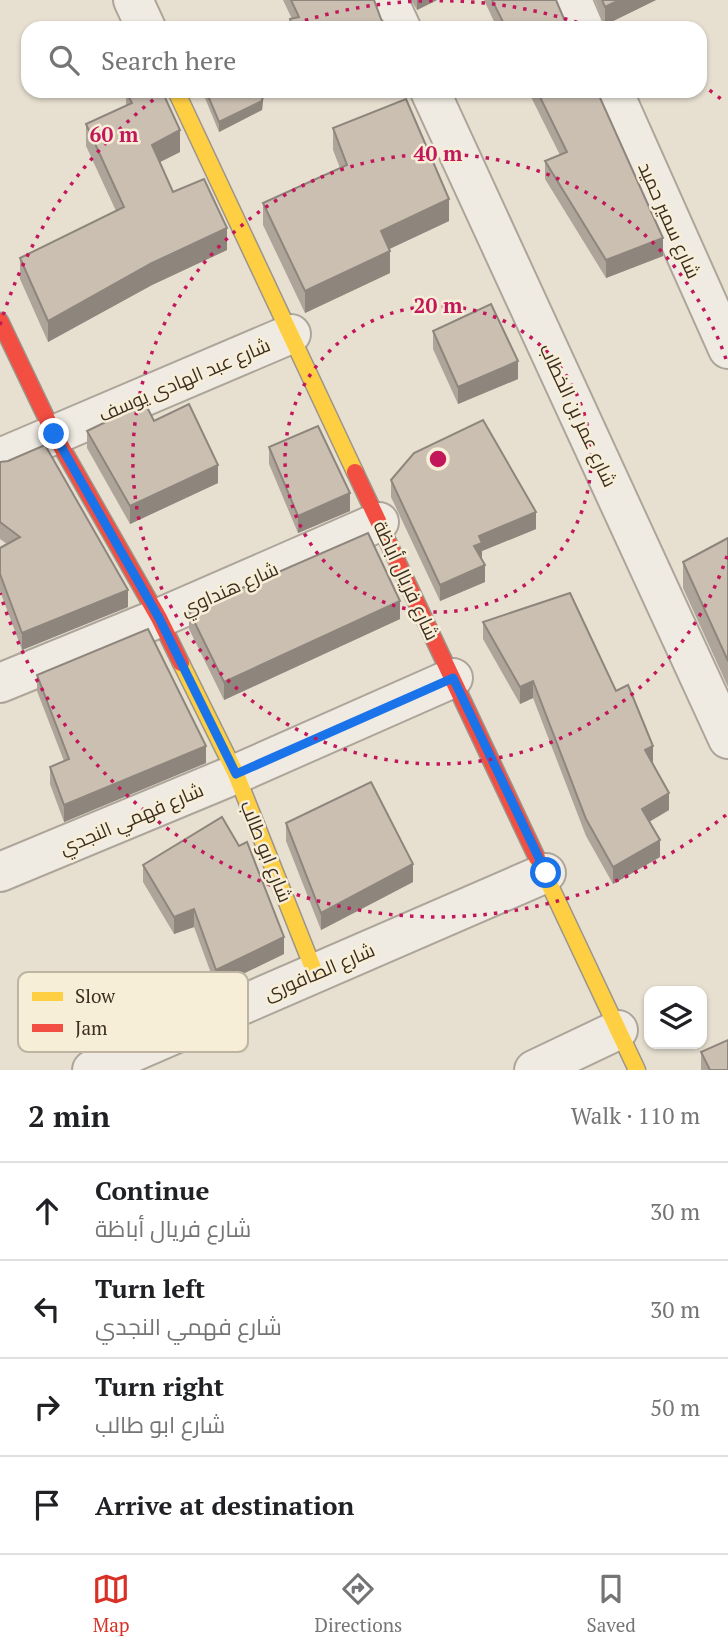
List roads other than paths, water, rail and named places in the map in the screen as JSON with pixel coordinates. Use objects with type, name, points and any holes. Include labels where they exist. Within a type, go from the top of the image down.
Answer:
[{"type":"street","points":[[133,0],[143,21]]},
{"type":"street","points":[[388,0],[398,21]]},
{"type":"street","points":[[572,0],[581,21]]},
{"type":"street","name":"شارع فريال أباظة","points":[[179,98],[637,1070]]},
{"type":"street","name":"شارع عمر بن الخطاب","points":[[433,98],[728,739]]},
{"type":"street","name":"شارع سمير حميد","points":[[615,98],[725,337]]},
{"type":"street","name":"شارع عبد الهادى يوسف","points":[[0,458],[291,334]]},
{"type":"street","name":"شارع ابو طالب","points":[[5,344],[159,618],[236,774],[315,973]]},
{"type":"street","name":"شارع هنداوي","points":[[0,683],[159,618],[379,522]]},
{"type":"street","name":"شارع فهمي النجدي","points":[[0,872],[236,774],[453,678]]},
{"type":"street","name":"شارع الصافورى","points":[[248,1002],[546,873]]},
{"type":"street","points":[[534,1070],[618,1030]]},
{"type":"street","name":"شارع الصافورى","points":[[92,1070],[133,1052]]}]
